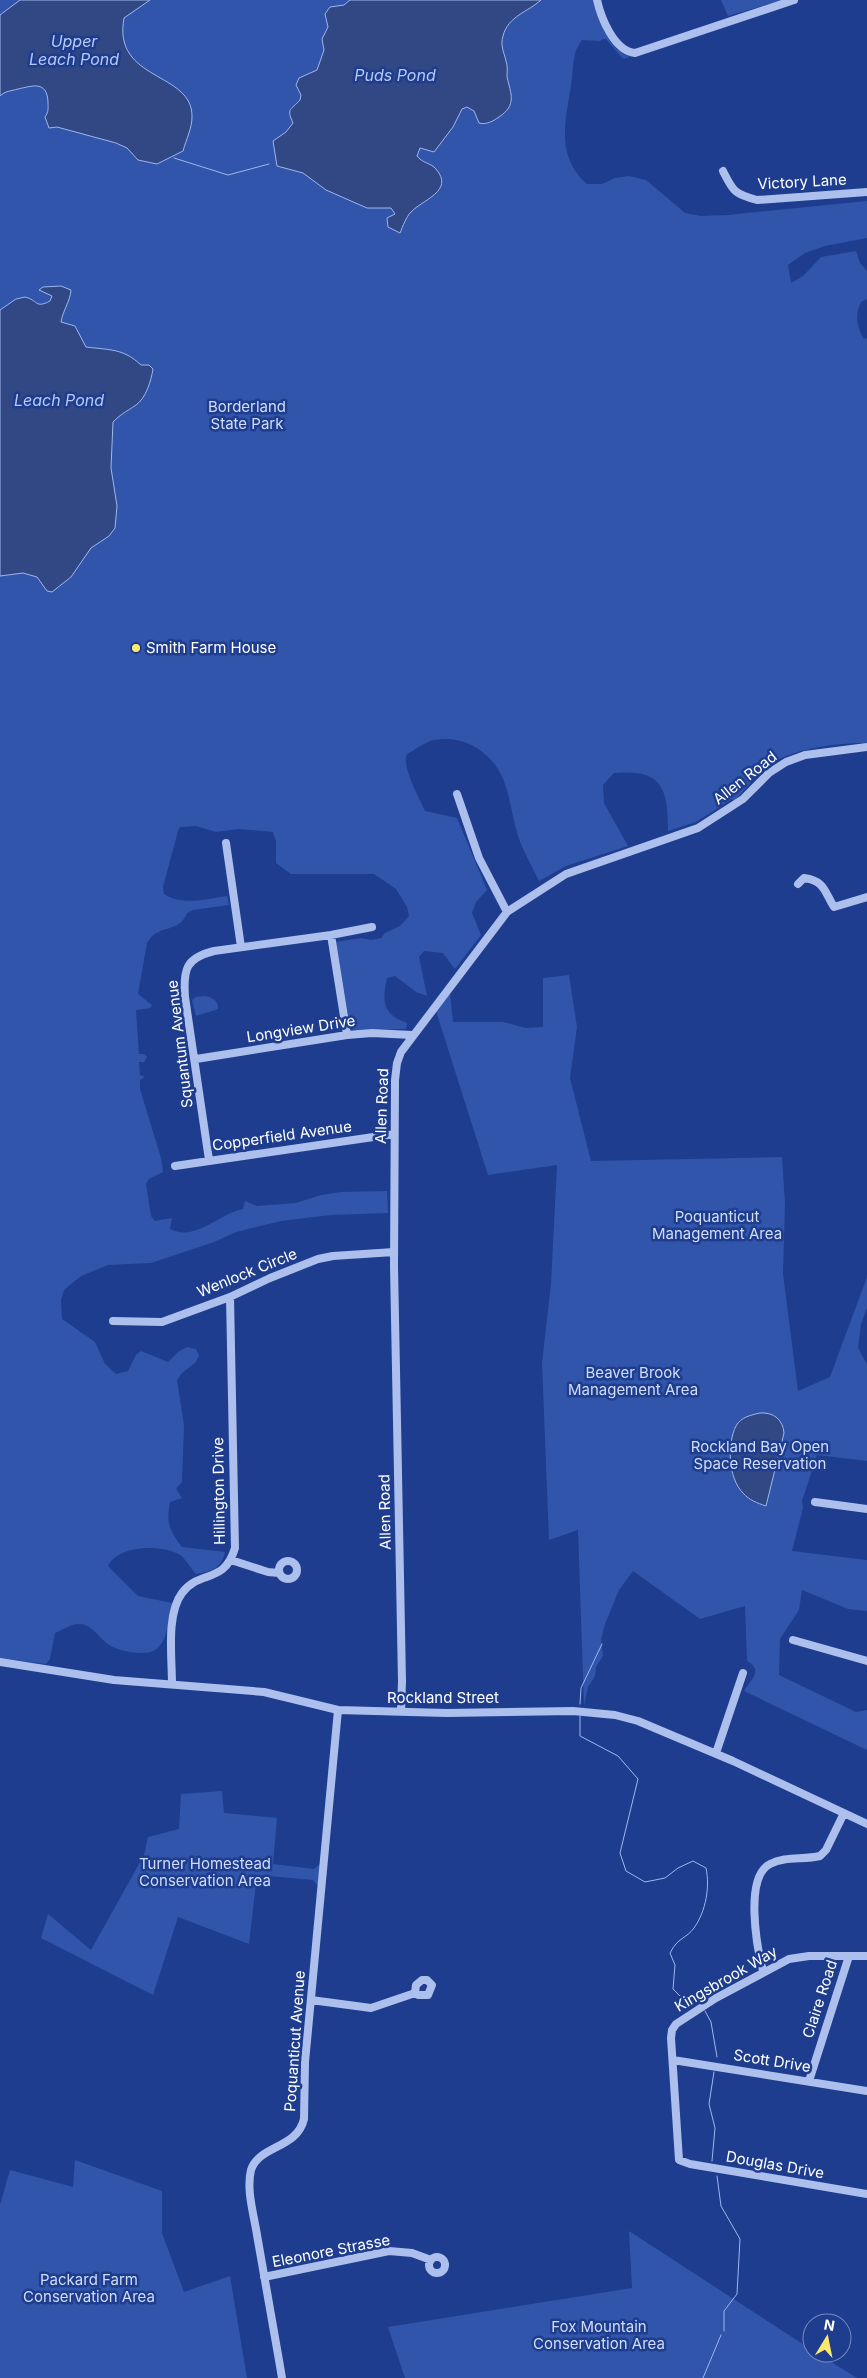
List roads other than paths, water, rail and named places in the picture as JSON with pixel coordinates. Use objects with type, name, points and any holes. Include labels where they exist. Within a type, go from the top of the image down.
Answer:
[{"type":"street","points":[[597,0],[606,29],[626,52],[635,53],[644,52],[794,0]]},
{"type":"street","name":"Victory Lane","points":[[723,171],[732,190],[741,196],[757,200],[867,192]]},
{"type":"street","name":"Allen Road","points":[[400,1712],[402,1682],[394,1252],[394,1134],[396,1068],[401,1052],[507,912],[566,874],[698,828],[743,799],[769,773],[786,762],[805,755],[867,747]]},
{"type":"street","points":[[457,794],[478,858],[507,912]]},
{"type":"street","points":[[226,843],[241,947]]},
{"type":"street","points":[[798,884],[804,878],[815,880],[826,891],[834,906],[867,897]]},
{"type":"street","name":"Squantum Avenue","points":[[209,1160],[196,1059],[185,997],[184,978],[186,970],[192,961],[201,954],[331,936],[372,927]]},
{"type":"street","points":[[331,936],[346,1035]]},
{"type":"street","name":"Longview Drive","points":[[196,1059],[346,1035],[372,1033],[412,1035]]},
{"type":"street","name":"Copperfield Avenue","points":[[175,1166],[394,1134]]},
{"type":"street","name":"Wenlock Circle","points":[[113,1321],[162,1322],[230,1297],[270,1278],[318,1259],[333,1256],[394,1252]]},
{"type":"street","name":"Hillington Drive","points":[[172,1684],[172,1617],[176,1604],[187,1587],[222,1571],[231,1560],[235,1548],[230,1297]]},
{"type":"street","points":[[815,1502],[867,1509]]},
{"type":"street","points":[[231,1560],[268,1572],[279,1573]]},
{"type":"street","points":[[793,1640],[867,1661]]},
{"type":"street","name":"Rockland Street","points":[[0,1662],[114,1680],[264,1692],[338,1710],[446,1713],[558,1711],[607,1713],[638,1722],[716,1753],[867,1824]]},
{"type":"street","points":[[716,1753],[743,1673]]},
{"type":"street","name":"Poquanticut Avenue","points":[[282,2378],[264,2277],[251,2194],[250,2174],[253,2165],[259,2158],[293,2138],[302,2126],[311,2000],[338,1710]]},
{"type":"street","points":[[763,1971],[759,1955],[756,1924],[755,1884],[758,1876],[770,1863],[786,1859],[820,1856],[826,1850],[844,1813]]},
{"type":"street","name":"Claire Road","points":[[808,2080],[849,1956]]},
{"type":"street","name":"Kingsbrook Way","points":[[679,2160],[672,2030],[676,2024],[763,1971],[794,1958],[867,1956]]},
{"type":"street","points":[[311,2000],[372,2008],[415,1993]]},
{"type":"street","name":"Scott Drive","points":[[673,2060],[808,2080],[867,2091]]},
{"type":"street","name":"Douglas Drive","points":[[679,2160],[690,2164],[867,2194]]},
{"type":"street","name":"Eleonore Strasse","points":[[264,2277],[388,2251],[412,2253],[426,2256],[431,2260]]},
{"type":"water","name":"Upper Leach Pond","points":[[20,0],[150,0],[124,18],[124,39],[130,54],[141,65],[180,91],[189,102],[192,121],[183,151],[157,164],[138,160],[127,148],[116,143],[57,127],[49,128],[45,117],[48,110],[47,95],[42,87],[33,86],[8,91],[0,96],[0,15]]},
{"type":"water","name":"Puds Pond","points":[[350,0],[541,0],[514,19],[503,36],[502,46],[511,94],[510,104],[505,113],[490,122],[479,123],[474,111],[467,107],[462,109],[453,127],[434,152],[420,148],[417,156],[436,169],[442,183],[435,194],[409,214],[400,233],[388,227],[387,218],[395,214],[391,208],[367,208],[326,190],[303,173],[277,166],[273,141],[286,132],[293,123],[290,112],[300,100],[301,95],[296,85],[299,78],[317,70],[324,50],[322,39],[328,27],[325,14],[330,7],[344,5]]},
{"type":"water","name":"Leach Pond","points":[[61,286],[71,290],[61,322],[75,326],[86,347],[122,353],[128,355],[141,365],[149,365],[153,369],[149,384],[140,402],[113,422],[111,468],[117,506],[115,528],[109,536],[91,548],[71,577],[52,592],[47,591],[37,577],[23,573],[0,576],[0,310],[16,299],[25,297],[39,304],[45,303],[50,301],[52,296],[39,290],[43,287]]},
{"type":"water","points":[[760,1413],[770,1414],[777,1418],[782,1424],[784,1433],[766,1506],[751,1499],[738,1487],[730,1461],[731,1442],[736,1426],[743,1418]]},
{"type":"waterway","points":[[174,158],[228,175],[269,164]]},
{"type":"waterway","points":[[580,1704],[581,1688],[602,1644]]},
{"type":"waterway","points":[[580,1716],[580,1736],[618,1756],[638,1779],[620,1853],[626,1871],[645,1882],[665,1878],[678,1868],[693,1861],[706,1868],[707,1891],[702,1914],[694,1928],[676,1944],[670,1953],[675,1965],[673,1989],[680,1996],[697,2003]]},
{"type":"waterway","points":[[705,2011],[711,2022],[717,2057]]},
{"type":"waterway","points":[[712,2161],[715,2128],[709,2104],[714,2072]]},
{"type":"waterway","points":[[717,2176],[721,2206],[740,2239],[737,2294],[724,2311],[724,2331]]},
{"type":"waterway","points":[[703,2378],[721,2335]]},
{"type":"place","name":"Smith Farm House","points":[[136,648]]},
{"type":"park label","name":"Borderland State Park","points":[[247,416]]},
{"type":"park label","name":"Poquanticut Management Area","points":[[717,1226]]},
{"type":"park label","name":"Beaver Brook Management Area","points":[[633,1382]]},
{"type":"park label","name":"Rockland Bay Open Space Reservation","points":[[760,1456]]},
{"type":"park label","name":"Turner Homestead Conservation Area","points":[[205,1872]]},
{"type":"park label","name":"Packard Farm Conservation Area","points":[[89,2288]]},
{"type":"park label","name":"Fox Mountain Conservation Area","points":[[599,2336]]}]
